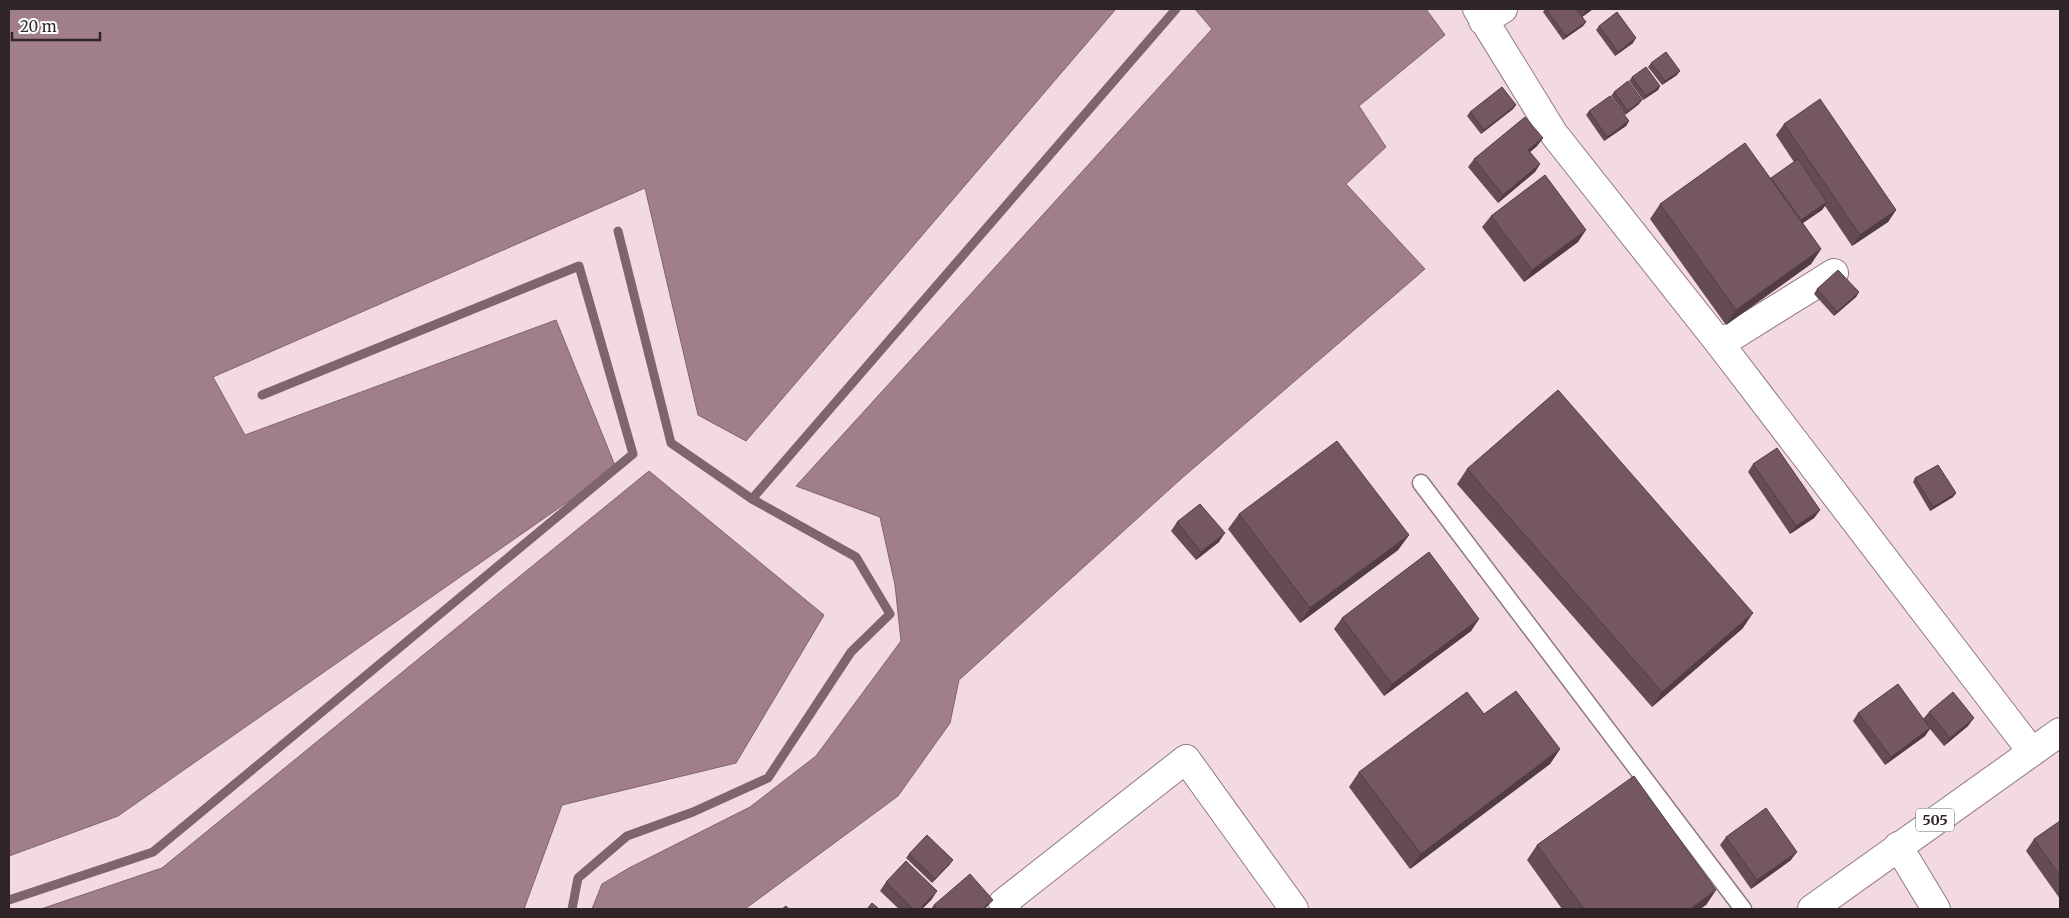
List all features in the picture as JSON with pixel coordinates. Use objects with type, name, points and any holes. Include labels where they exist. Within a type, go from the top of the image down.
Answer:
[{"type":"street","points":[[1488,13],[1554,134],[1720,344],[2032,752]]},
{"type":"street","points":[[1720,344],[1834,273]]},
{"type":"street","name":"505","points":[[1812,909],[2060,732]]},
{"type":"street","points":[[1007,909],[1003,903],[1186,759],[1294,909]]},
{"type":"street","points":[[1898,846],[1936,909]]},
{"type":"lane","points":[[1422,483],[1743,909]]},
{"type":"shaded area","points":[[9,9],[1116,9],[746,441],[698,415],[645,188],[213,377],[245,435],[556,320],[616,468],[118,816],[9,856]]},
{"type":"shaded area","points":[[1195,9],[1426,9],[1445,35],[1359,106],[1386,147],[1346,184],[1425,269],[1182,478],[959,680],[950,723],[898,796],[745,909],[592,909],[602,884],[629,868],[750,807],[816,756],[901,641],[895,585],[880,517],[796,486],[1212,29]]},
{"type":"shaded area","points":[[649,471],[824,615],[736,763],[562,805],[524,909],[41,909],[162,868]]},
{"type":"building","points":[[1546,9],[1576,9],[1586,22],[1566,36]]},
{"type":"building","points":[[1617,12],[1636,38],[1618,52],[1599,26]]},
{"type":"building","points":[[1666,52],[1680,71],[1665,81],[1651,63]]},
{"type":"building","points":[[1646,67],[1660,86],[1646,96],[1632,77]]},
{"type":"building","points":[[1628,81],[1642,100],[1628,111],[1614,92]]},
{"type":"building","points":[[1502,87],[1516,105],[1484,130],[1470,112]]},
{"type":"building","points":[[1610,96],[1629,121],[1607,137],[1589,111]]},
{"type":"building","points":[[1820,99],[1896,210],[1860,235],[1784,124]]},
{"type":"building","points":[[1525,117],[1543,138],[1528,150],[1540,164],[1503,195],[1474,159]]},
{"type":"building","points":[[1745,143],[1821,249],[1736,310],[1660,204]]},
{"type":"building","points":[[1798,159],[1827,202],[1801,220],[1771,178]]},
{"type":"building","points":[[1545,175],[1586,230],[1532,270],[1491,216]]},
{"type":"building","points":[[1838,270],[1859,292],[1837,312],[1817,289]]},
{"type":"building","points":[[1558,390],[1753,613],[1662,692],[1467,469]]},
{"type":"building","points":[[1337,441],[1409,535],[1310,608],[1239,514]]},
{"type":"building","points":[[1777,448],[1820,510],[1796,526],[1753,464]]},
{"type":"building","points":[[1938,465],[1956,493],[1933,507],[1915,478]]},
{"type":"building","points":[[1200,504],[1225,533],[1201,552],[1177,522]]},
{"type":"building","points":[[1429,552],[1479,619],[1392,684],[1342,618]]},
{"type":"building","points":[[1898,684],[1930,728],[1891,757],[1858,713]]},
{"type":"building","points":[[1516,691],[1560,749],[1421,854],[1359,772],[1467,692],[1484,714]]},
{"type":"building","points":[[1953,692],[1974,718],[1950,738],[1929,712]]},
{"type":"building","points":[[1634,776],[1716,890],[1690,909],[1584,909],[1537,845]]},
{"type":"building","points":[[1766,808],[1797,852],[1757,880],[1726,837]]},
{"type":"building","points":[[2060,821],[2060,876],[2034,839]]},
{"type":"building","points":[[927,835],[953,860],[935,879],[909,854]]},
{"type":"building","points":[[906,861],[937,891],[920,909],[913,909],[886,882]]},
{"type":"building","points":[[970,874],[993,900],[982,909],[937,909],[934,905]]},
{"type":"building","points":[[872,903],[879,909],[867,909]]},
{"type":"waterway","points":[[572,909],[578,878],[627,836],[693,812],[768,778],[851,652],[890,614],[856,557],[752,499],[1176,9]]},
{"type":"waterway","points":[[618,231],[671,443],[752,499]]},
{"type":"waterway","points":[[9,900],[153,852],[633,454],[579,266],[262,395]]}]
